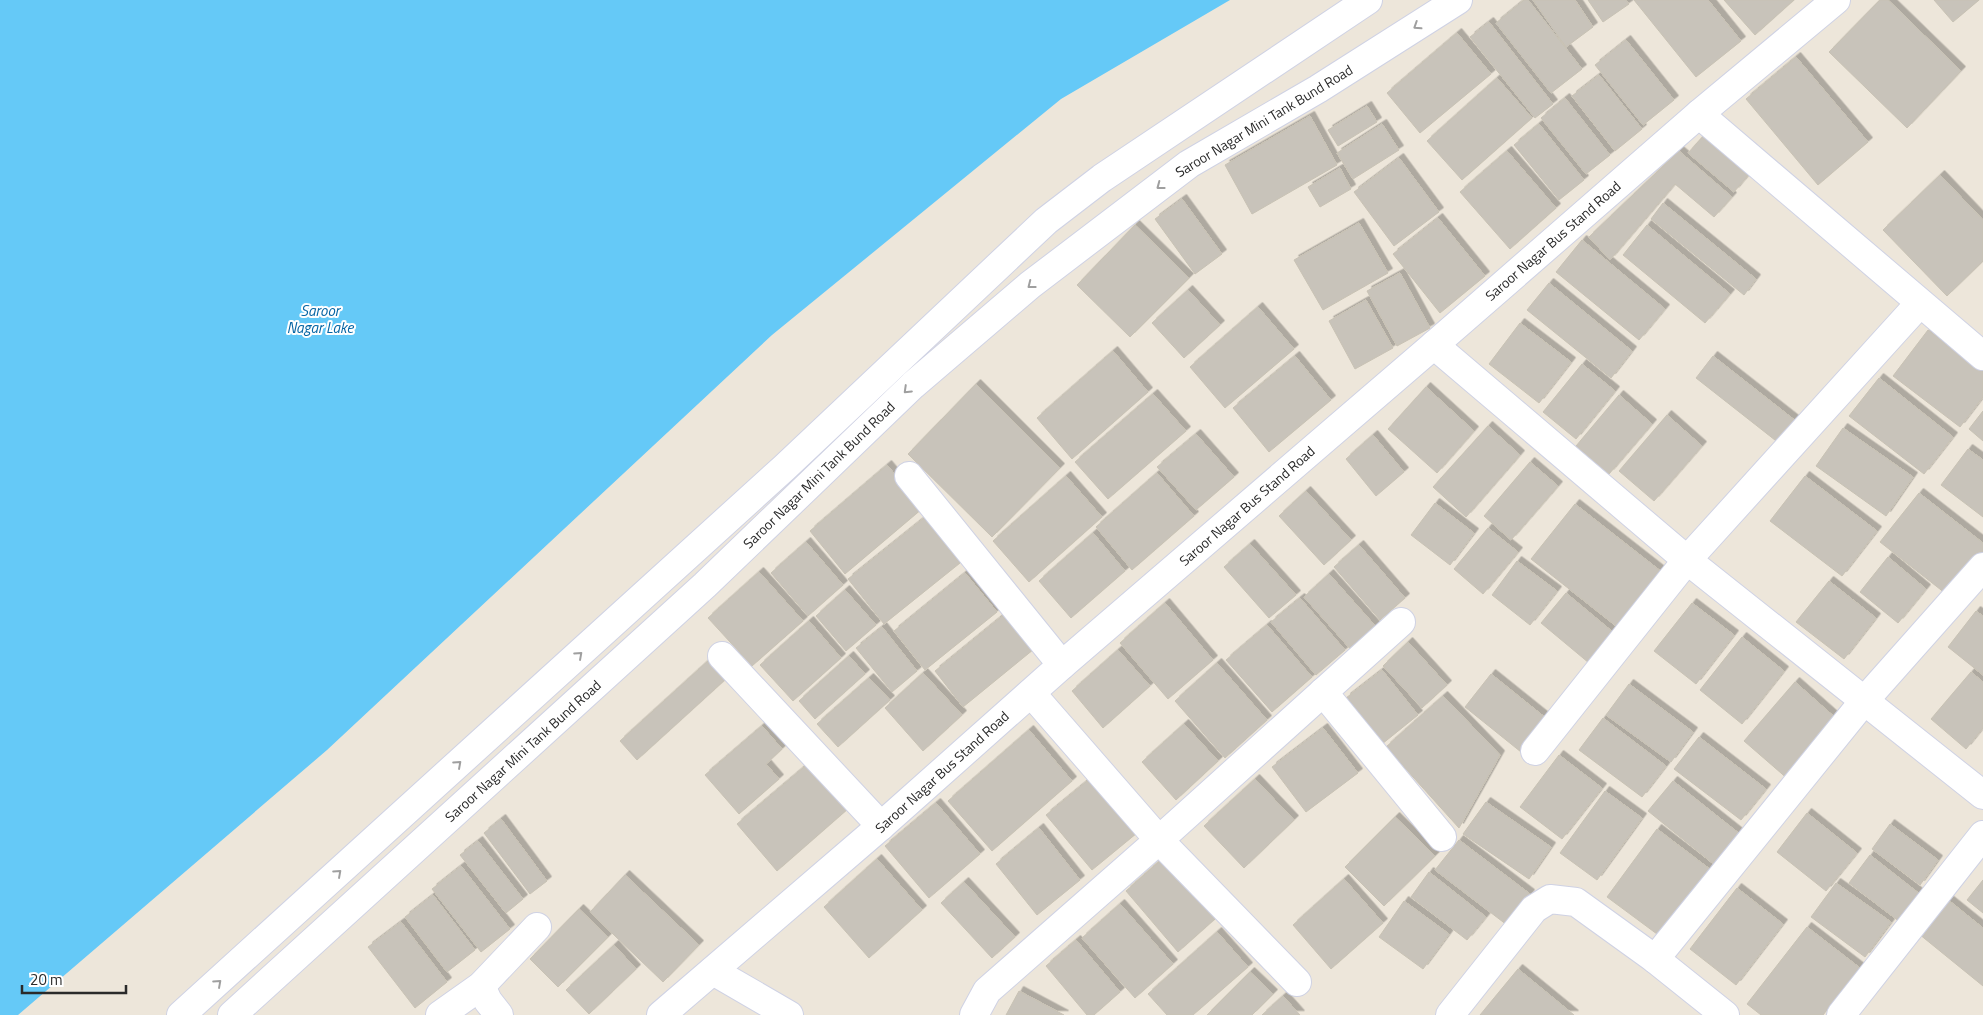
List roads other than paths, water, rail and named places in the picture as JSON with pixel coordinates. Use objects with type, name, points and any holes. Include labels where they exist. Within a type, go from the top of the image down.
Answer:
[{"type":"street","points":[[181,1015],[784,468],[1046,221],[1102,178],[1368,0]]},
{"type":"street","name":"Saroor Nagar Mini Tank Bund Road","points":[[232,1015],[633,651],[913,384],[1030,285],[1189,164],[1318,89],[1458,0]]},
{"type":"street","name":"Saroor Nagar Bus Stand Road","points":[[661,1015],[1699,114],[1836,0]]},
{"type":"street","points":[[1699,114],[1983,356]]},
{"type":"street","points":[[1046,221],[1077,250]]},
{"type":"street","points":[[1536,751],[1687,560],[1920,303]]},
{"type":"street","points":[[1434,345],[1687,560],[1983,794]]},
{"type":"street","points":[[784,468],[803,490]]},
{"type":"street","points":[[909,476],[1062,665]]},
{"type":"street","points":[[1655,959],[1864,701],[1983,567]]},
{"type":"street","points":[[974,1015],[987,991],[1402,622]]},
{"type":"street","points":[[722,656],[881,826]]},
{"type":"street","points":[[1323,692],[1442,837]]},
{"type":"street","points":[[1031,693],[1159,840],[1297,982]]},
{"type":"street","points":[[1841,1015],[1983,835]]},
{"type":"street","points":[[1450,1015],[1534,909],[1550,899],[1576,902],[1655,959],[1725,1015]]},
{"type":"street","points":[[440,1015],[481,986],[537,927]]},
{"type":"street","points":[[258,946],[278,972]]},
{"type":"street","points":[[713,971],[789,1015]]},
{"type":"street","points":[[481,986],[488,1001],[499,1015]]},
{"type":"water","name":"Saroor Nagar Lake","points":[[0,0],[1230,0],[1061,99],[772,335],[327,750],[18,1015],[0,1015]]}]
